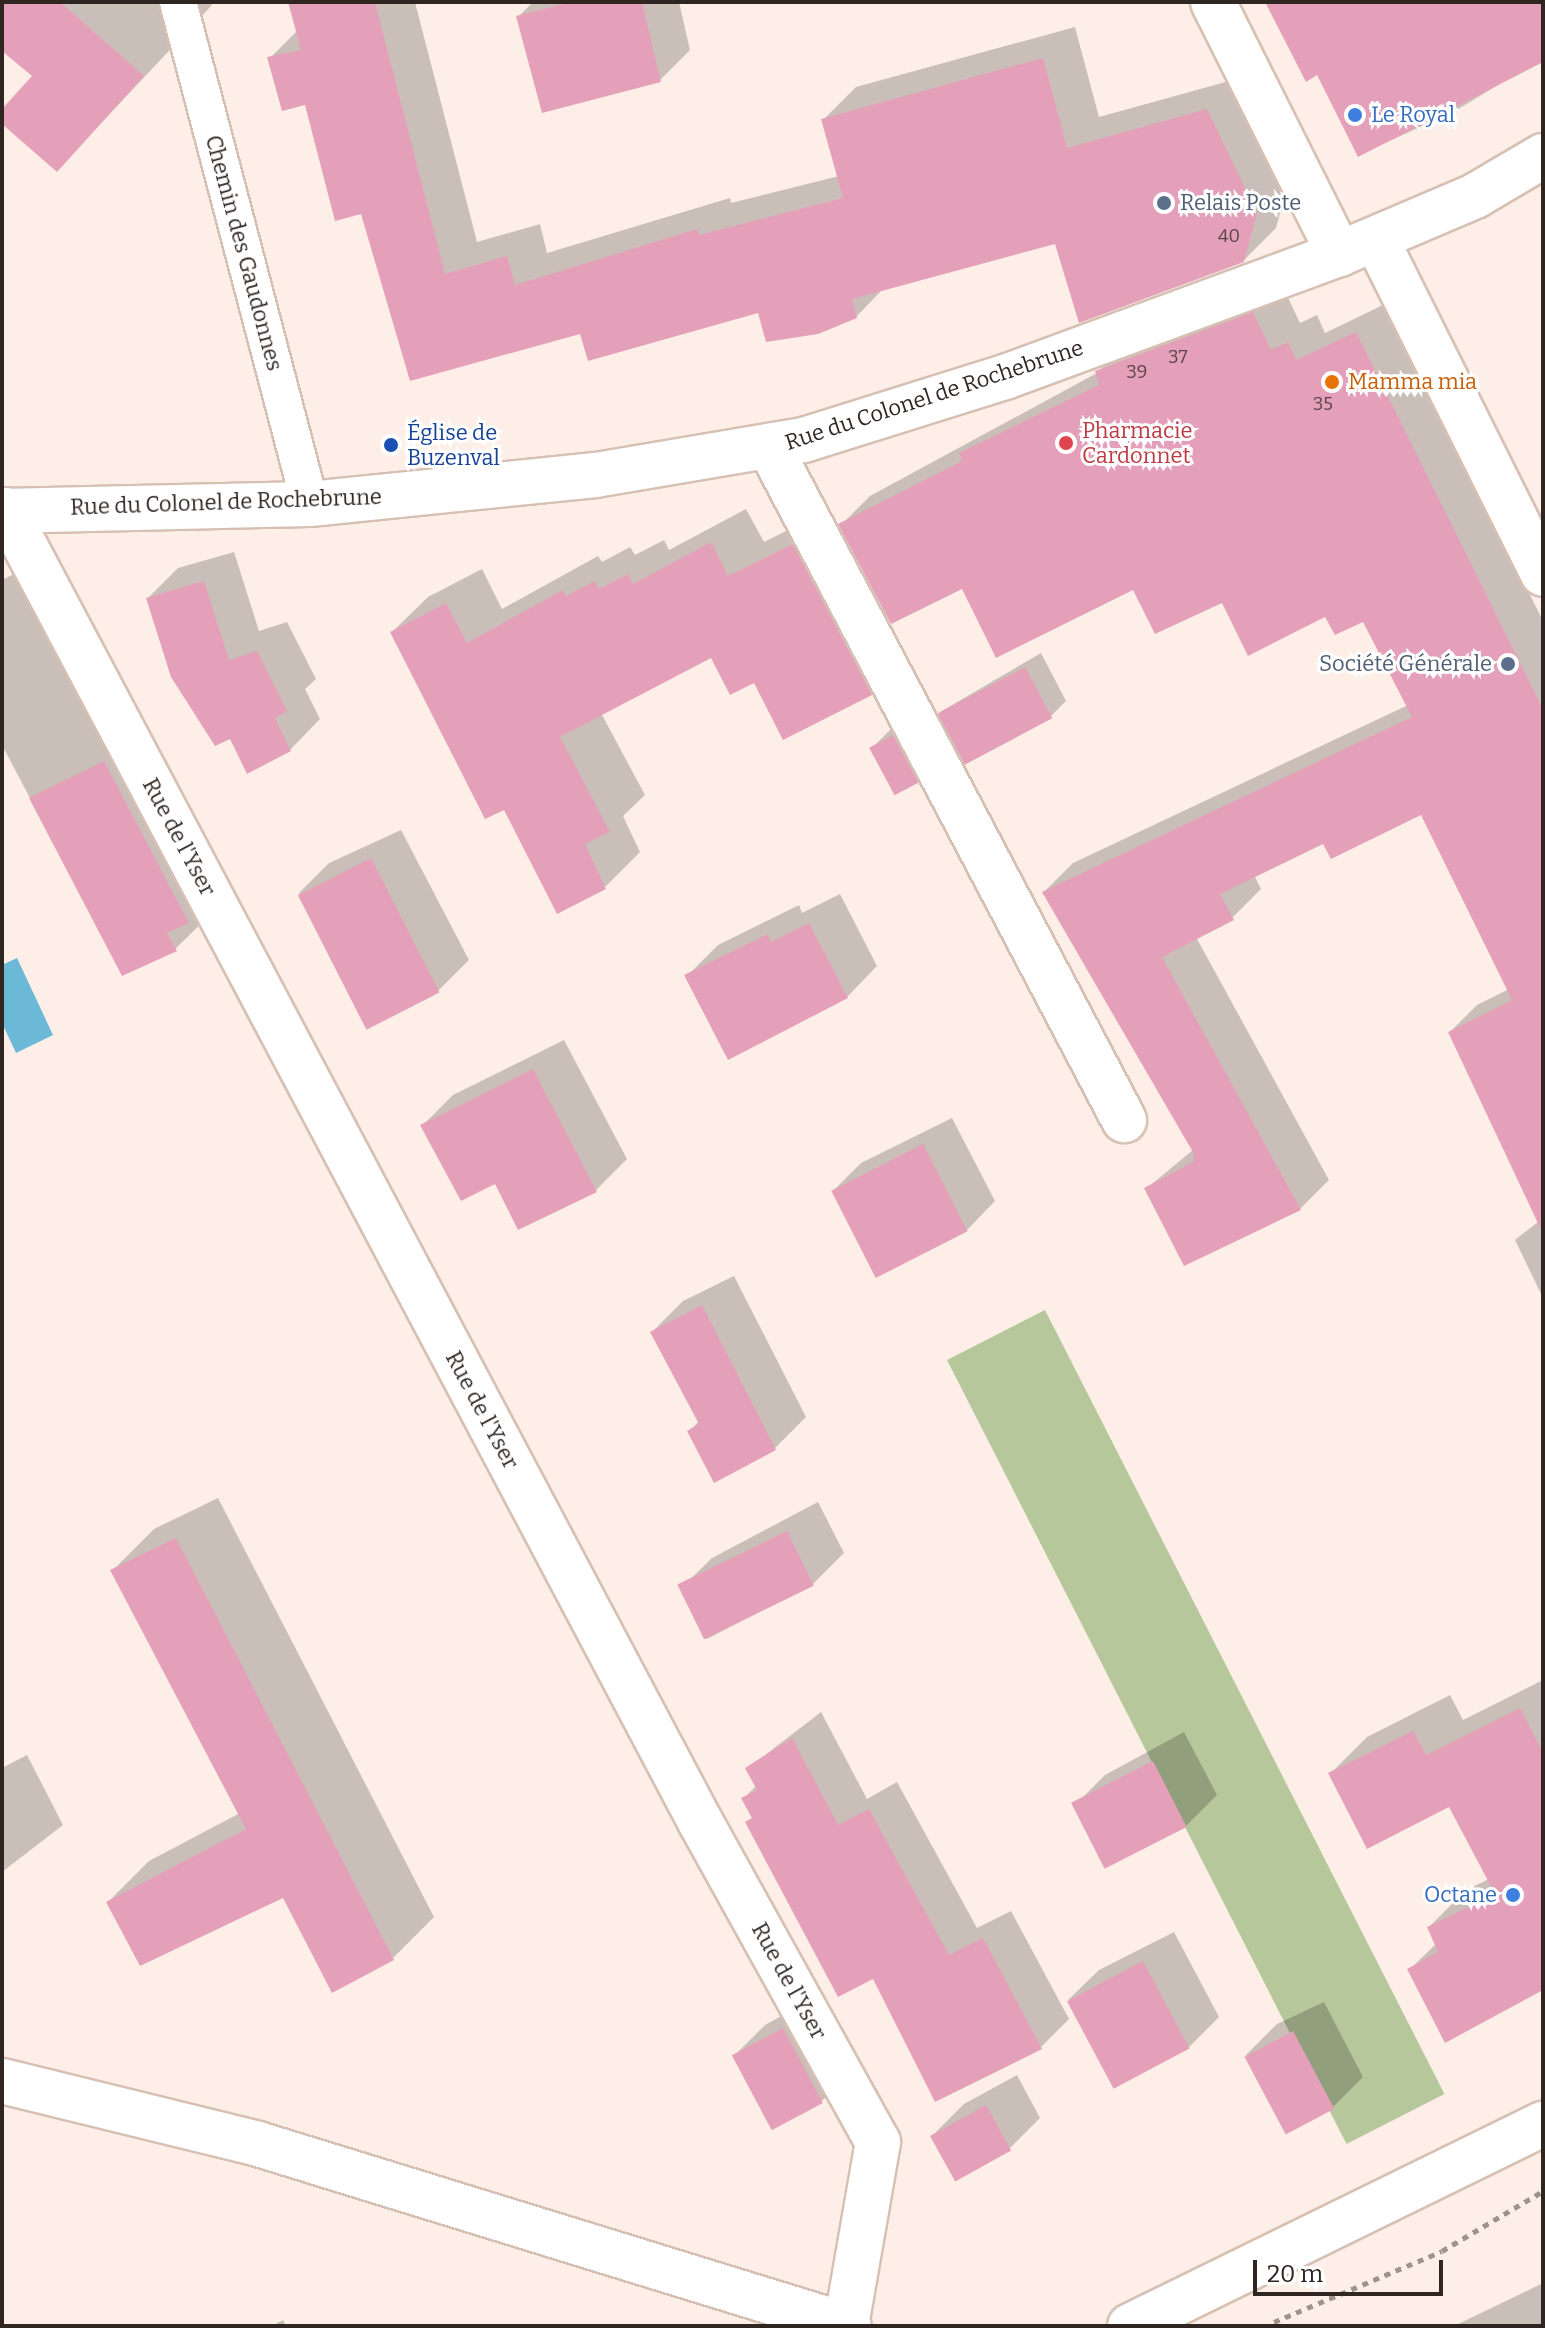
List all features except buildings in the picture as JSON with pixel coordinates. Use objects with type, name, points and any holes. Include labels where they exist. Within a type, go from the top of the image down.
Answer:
[{"type":"street","points":[[1213,2],[1358,246],[1543,574]]},
{"type":"street","name":"Rue du Colonel de Rochebrune","points":[[4,510],[310,504],[596,475],[769,446],[1005,377],[1358,246],[1475,196],[1543,156]]},
{"type":"street","points":[[769,446],[1124,1120]]},
{"type":"street","name":"Rue de l'Yser","points":[[4,510],[701,1823],[878,2142],[847,2326]]},
{"type":"street","points":[[2,2081],[258,2144],[847,2326]]},
{"type":"street","points":[[1130,2326],[1543,2124]]},
{"type":"lane","name":"Chemin des Gaudonnes","points":[[178,2],[310,504]]},
{"type":"path","points":[[1266,2326],[1442,2251],[1543,2191]]},
{"type":"green space","points":[[1045,1310],[1445,2094],[1347,2144],[947,1360]]},
{"type":"water","points":[[17,958],[53,1035],[16,1053],[2,1023],[2,965]]},
{"type":"place","name":"Le Royal","points":[[1355,115]]},
{"type":"place","name":"Relais Poste","points":[[1164,203]]},
{"type":"place","name":"Mamma mia","points":[[1332,382]]},
{"type":"place","name":"Pharmacie Cardonnet","points":[[1066,443]]},
{"type":"place","name":"Église de Buzenval","points":[[391,445]]},
{"type":"place","name":"Société Générale","points":[[1508,664]]},
{"type":"place","name":"Octane","points":[[1513,1895]]}]
